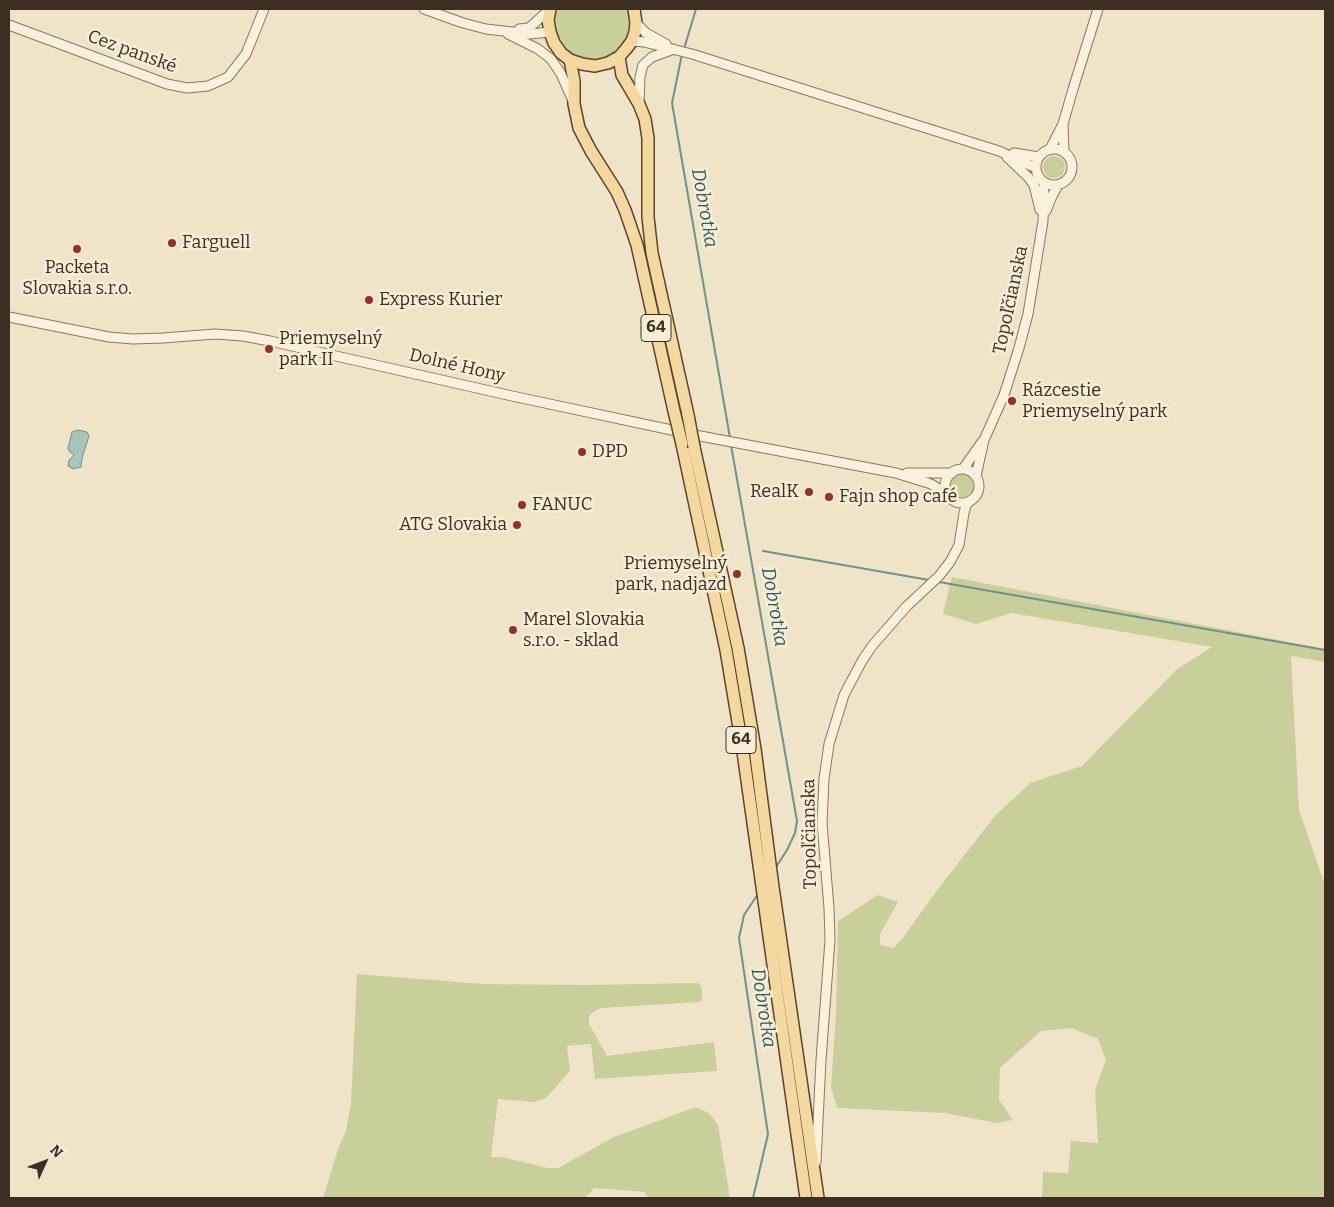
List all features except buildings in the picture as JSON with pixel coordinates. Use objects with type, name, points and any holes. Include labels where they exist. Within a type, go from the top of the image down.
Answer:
[{"type":"main road","points":[[550,9],[548,20],[550,32],[554,43],[561,53],[570,60],[595,66],[608,63],[619,56],[632,41],[636,23],[634,9]]},
{"type":"main road","name":"64","points":[[619,56],[622,75],[639,104],[645,119],[648,138],[648,217],[652,253],[738,648],[755,749],[818,1198]]},
{"type":"main road","name":"64","points":[[570,60],[574,81],[574,104],[579,128],[617,192],[637,245],[726,650],[743,752],[806,1198]]},
{"type":"street","name":"Cez panské","points":[[9,25],[167,84],[187,88],[208,86],[228,77],[246,54],[264,9]]},
{"type":"street","points":[[424,9],[486,29],[530,34],[550,32]]},
{"type":"street","points":[[504,32],[529,28],[550,9]]},
{"type":"street","name":"Topoľčianska","points":[[1039,157],[1050,149],[1063,124],[1098,9]]},
{"type":"street","points":[[636,23],[646,33],[674,49]]},
{"type":"street","points":[[504,32],[538,49],[551,59],[561,74],[574,104]]},
{"type":"street","points":[[632,41],[644,42],[692,54],[999,151],[1036,168]]},
{"type":"street","points":[[639,104],[640,77],[643,65],[652,58],[674,49]]},
{"type":"street","name":"Topoľčianska","points":[[1043,221],[1058,185],[1070,177],[1072,170],[1072,163],[1064,151],[1063,124]]},
{"type":"street","points":[[1050,149],[1064,151]]},
{"type":"street","points":[[999,151],[1039,157],[1036,164],[1039,177],[1051,185],[1058,185]]},
{"type":"street","points":[[999,151],[1019,168],[1034,185],[1043,221]]},
{"type":"street","name":"Topoľčianska","points":[[976,476],[984,440],[1004,395],[1020,348],[1028,314],[1043,221],[1044,182]]},
{"type":"street","name":"Dolné Hony","points":[[9,317],[132,339],[215,334],[243,336],[270,341],[512,396],[718,439],[896,473],[931,484],[947,494]]},
{"type":"street","name":"Topoľčianska","points":[[963,469],[984,440]]},
{"type":"street","points":[[963,469],[970,471],[976,476],[979,492],[968,503],[962,504],[955,502],[947,494],[946,482],[952,473],[963,469]]},
{"type":"street","name":"Dolné Hony","points":[[896,473],[952,473]]},
{"type":"street","name":"Topoľčianska","points":[[816,1178],[821,1060],[829,948],[829,917],[822,823],[829,744],[844,695],[862,661],[872,646],[901,612],[939,576],[950,562],[958,546],[964,513],[968,503]]},
{"type":"green space","points":[[557,9],[627,9],[630,25],[627,36],[615,53],[605,58],[584,59],[565,49],[559,40],[555,30],[554,19]]},
{"type":"green space","points":[[1054,156],[1062,159],[1065,167],[1062,175],[1054,178],[1046,175],[1043,167],[1046,159]]},
{"type":"green space","points":[[962,474],[971,477],[974,486],[971,495],[962,498],[953,495],[950,486],[953,477]]},
{"type":"green space","points":[[952,577],[1325,649],[1325,662],[1291,656],[1299,810],[1325,885],[1325,1198],[1042,1198],[1043,1172],[1068,1173],[1071,1141],[1098,1143],[1095,1090],[1106,1060],[1098,1039],[1072,1028],[1041,1031],[1000,1068],[999,1100],[1013,1120],[997,1123],[945,1113],[837,1108],[831,1087],[836,1014],[838,921],[878,895],[898,902],[880,934],[880,945],[893,948],[902,939],[994,817],[1030,783],[1082,766],[1176,670],[1212,647],[1012,613],[976,624],[943,614]]},
{"type":"green space","points":[[357,974],[483,984],[698,983],[702,991],[702,999],[699,1002],[601,1008],[593,1012],[589,1017],[589,1024],[607,1056],[714,1042],[717,1071],[595,1079],[591,1044],[567,1046],[570,1071],[546,1098],[535,1102],[498,1099],[491,1157],[502,1157],[548,1168],[558,1168],[614,1137],[696,1107],[709,1113],[718,1125],[730,1198],[649,1198],[644,1192],[594,1188],[585,1198],[323,1198],[339,1146],[346,1131],[351,1103]]},
{"type":"water","points":[[78,430],[87,432],[89,436],[81,467],[73,469],[68,466],[69,460],[74,455],[68,448],[72,432]]},
{"type":"waterway","name":"Dobrotka","points":[[684,49],[696,9]]},
{"type":"waterway","name":"Dobrotka","points":[[682,54],[672,103],[730,438]]},
{"type":"waterway","name":"Dobrotka","points":[[731,445],[797,821],[795,833],[776,867]]},
{"type":"waterway","points":[[763,551],[929,580]]},
{"type":"waterway","points":[[939,582],[1325,650]]},
{"type":"waterway","name":"Dobrotka","points":[[753,1198],[768,1134],[739,938],[744,915],[758,894]]},
{"type":"place","name":"Farguell","points":[[172,243]]},
{"type":"place","name":"Packeta Slovakia s.r.o.","points":[[77,249]]},
{"type":"place","name":"Express Kurier","points":[[369,300]]},
{"type":"place","name":"Priemyselný park II","points":[[269,349]]},
{"type":"place","name":"Rázcestie Priemyselný park","points":[[1012,401]]},
{"type":"place","name":"DPD","points":[[582,452]]},
{"type":"place","name":"RealK","points":[[809,492]]},
{"type":"place","name":"Fajn shop café","points":[[829,497]]},
{"type":"place","name":"FANUC","points":[[522,505]]},
{"type":"place","name":"ATG Slovakia","points":[[517,525]]},
{"type":"place","name":"Priemyselný park, nadjazd","points":[[737,574]]},
{"type":"place","name":"Marel Slovakia s.r.o. - sklad","points":[[513,630]]}]
